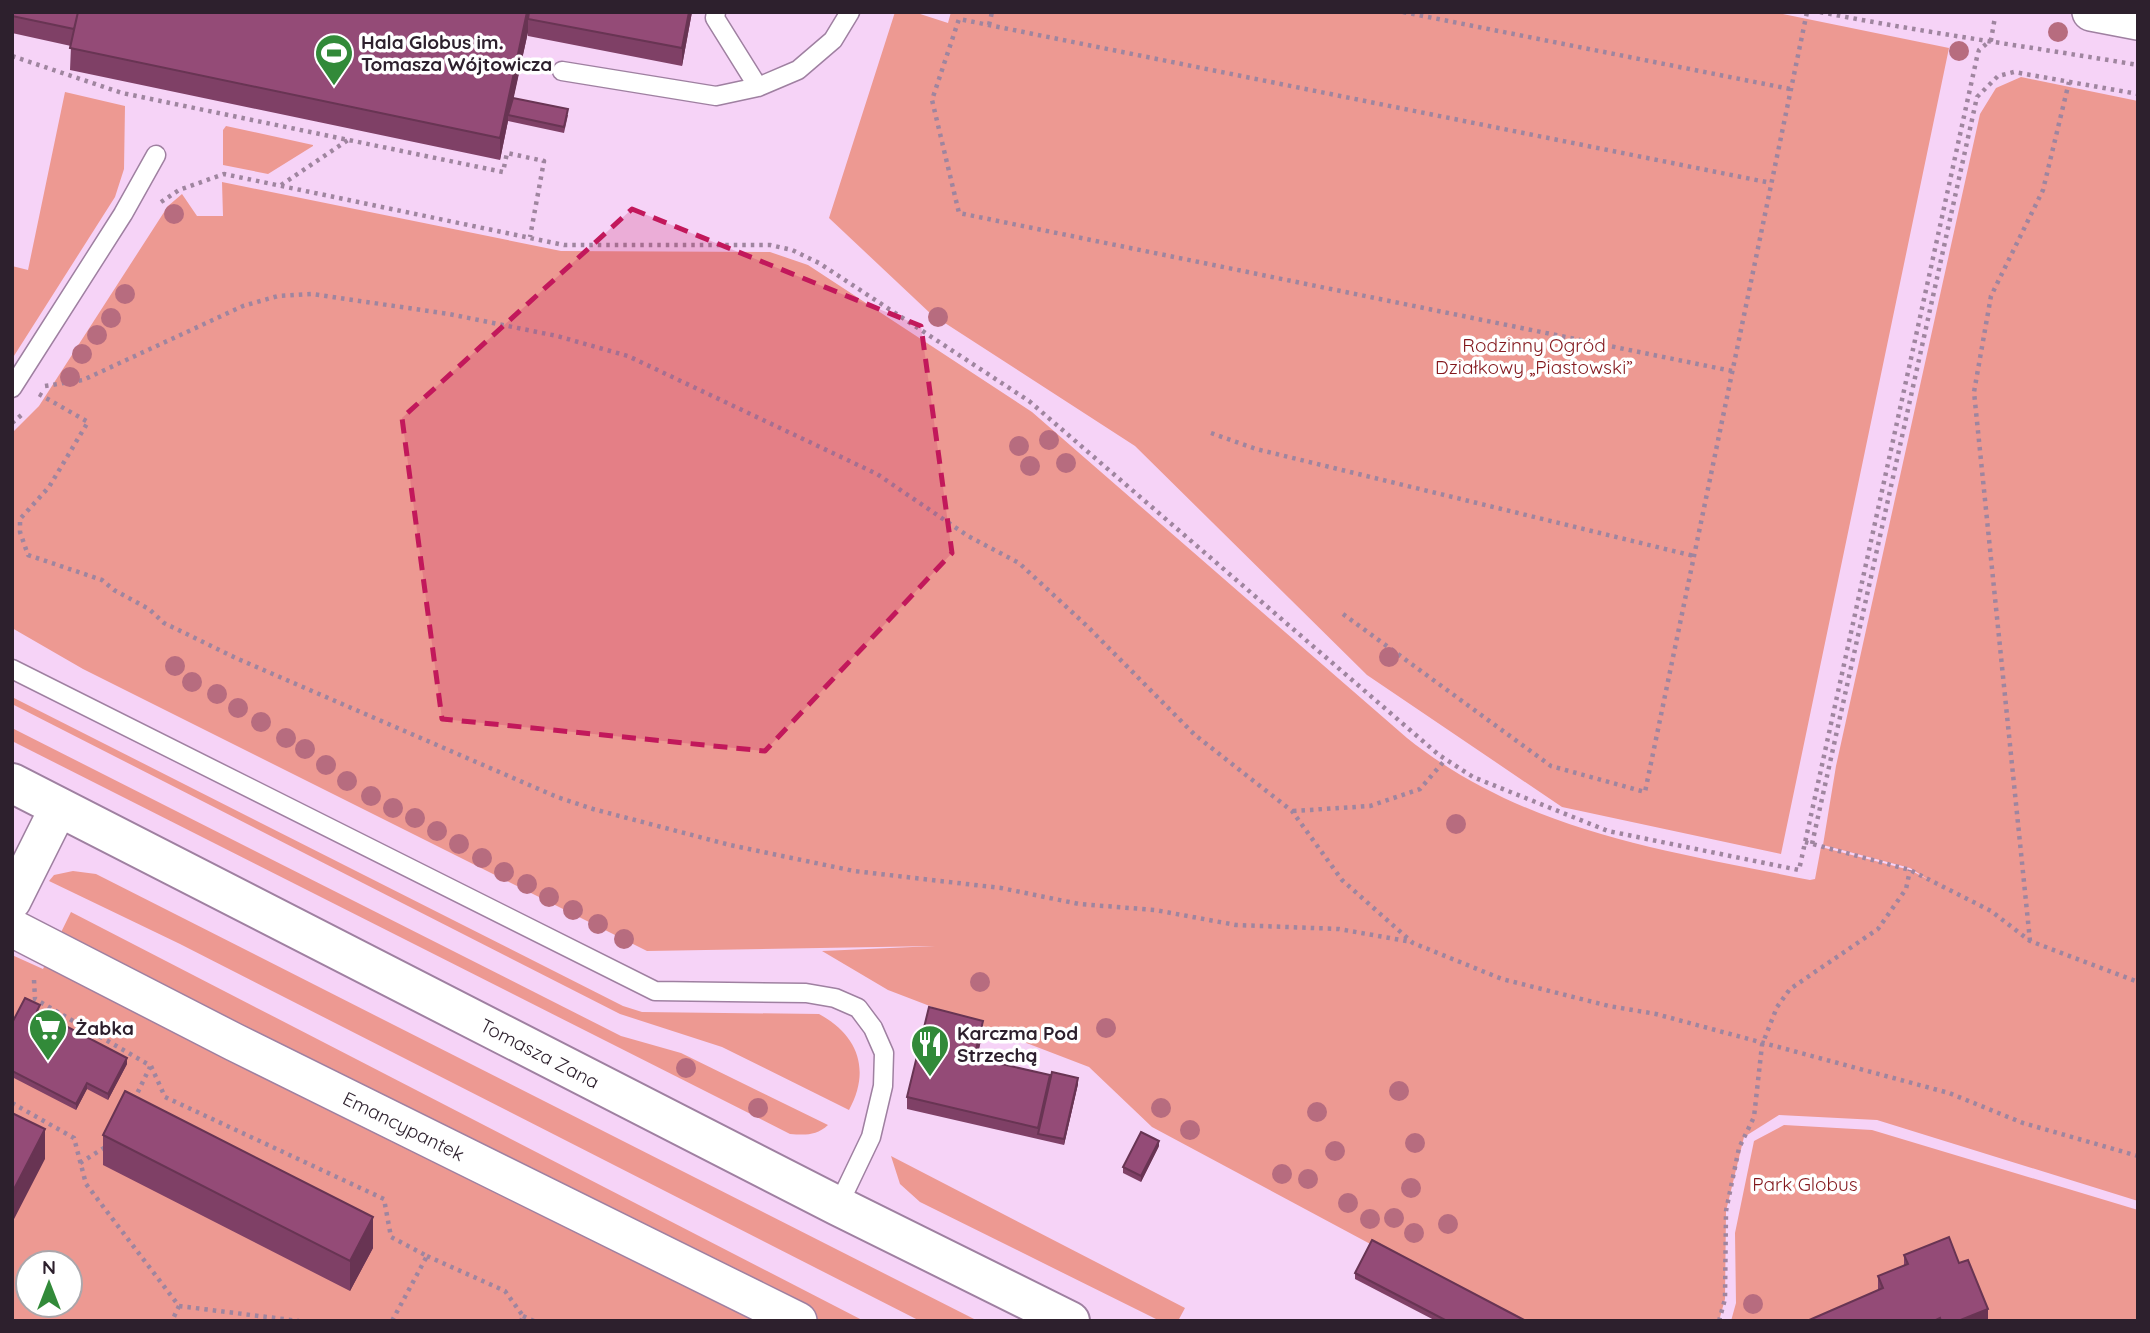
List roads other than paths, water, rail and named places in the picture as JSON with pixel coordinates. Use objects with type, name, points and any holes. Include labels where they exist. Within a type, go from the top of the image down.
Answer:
[{"type":"street","points":[[2091,12],[2138,21]]},
{"type":"street","name":"Tomasza Zana","points":[[12,783],[838,1206],[1070,1321]]},
{"type":"street","points":[[12,901],[59,807]]},
{"type":"street","name":"Emancypantek","points":[[22,933],[258,1054],[798,1321]]},
{"type":"lane","points":[[716,12],[715,18],[758,87]]},
{"type":"lane","points":[[562,71],[716,96],[758,87],[798,70],[834,40],[850,12]]},
{"type":"lane","points":[[12,388],[123,214],[156,155]]},
{"type":"lane","points":[[12,669],[655,991],[806,993],[835,998],[858,1008],[873,1028],[884,1054],[883,1086],[871,1137],[838,1206]]},
{"type":"place","name":"Hala Globus im. Tomasza Wójtowicza","points":[[334,87]]},
{"type":"place","name":"Żabka","points":[[48,1062]]},
{"type":"place","name":"Karczma Pod Strzechą","points":[[930,1078]]},
{"type":"park label","name":"Rodzinny Ogród Działkowy „Piastowski”","points":[[1534,356]]},
{"type":"park label","name":"Park Globus","points":[[1805,1184]]}]
